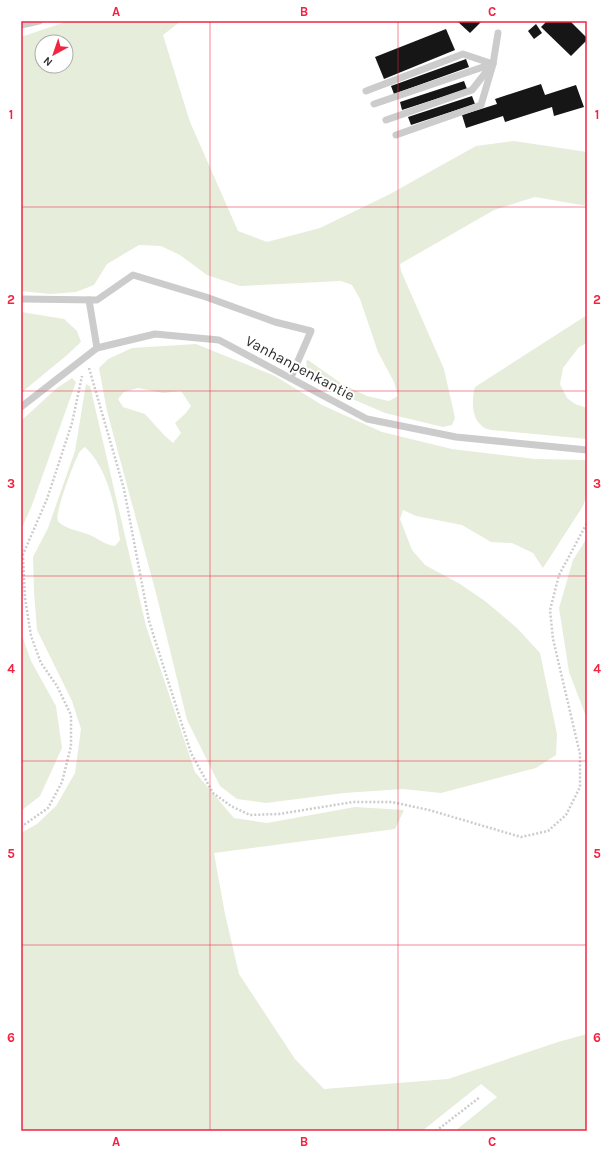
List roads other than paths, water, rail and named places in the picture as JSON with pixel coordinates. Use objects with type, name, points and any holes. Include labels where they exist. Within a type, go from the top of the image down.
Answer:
[{"type":"lane","points":[[21,25],[39,21]]},
{"type":"lane","points":[[396,135],[481,105],[493,64],[498,34]]},
{"type":"lane","points":[[366,91],[463,54],[493,64]]},
{"type":"lane","points":[[374,104],[493,64]]},
{"type":"lane","points":[[386,120],[472,90],[493,64]]},
{"type":"lane","points":[[21,299],[97,300],[133,275],[206,297],[275,322],[311,331],[290,377]]},
{"type":"lane","points":[[89,300],[97,348]]},
{"type":"lane","name":"Vanhanpenkantie","points":[[21,407],[97,348],[154,334],[219,340],[367,419],[456,437],[587,450]]}]
